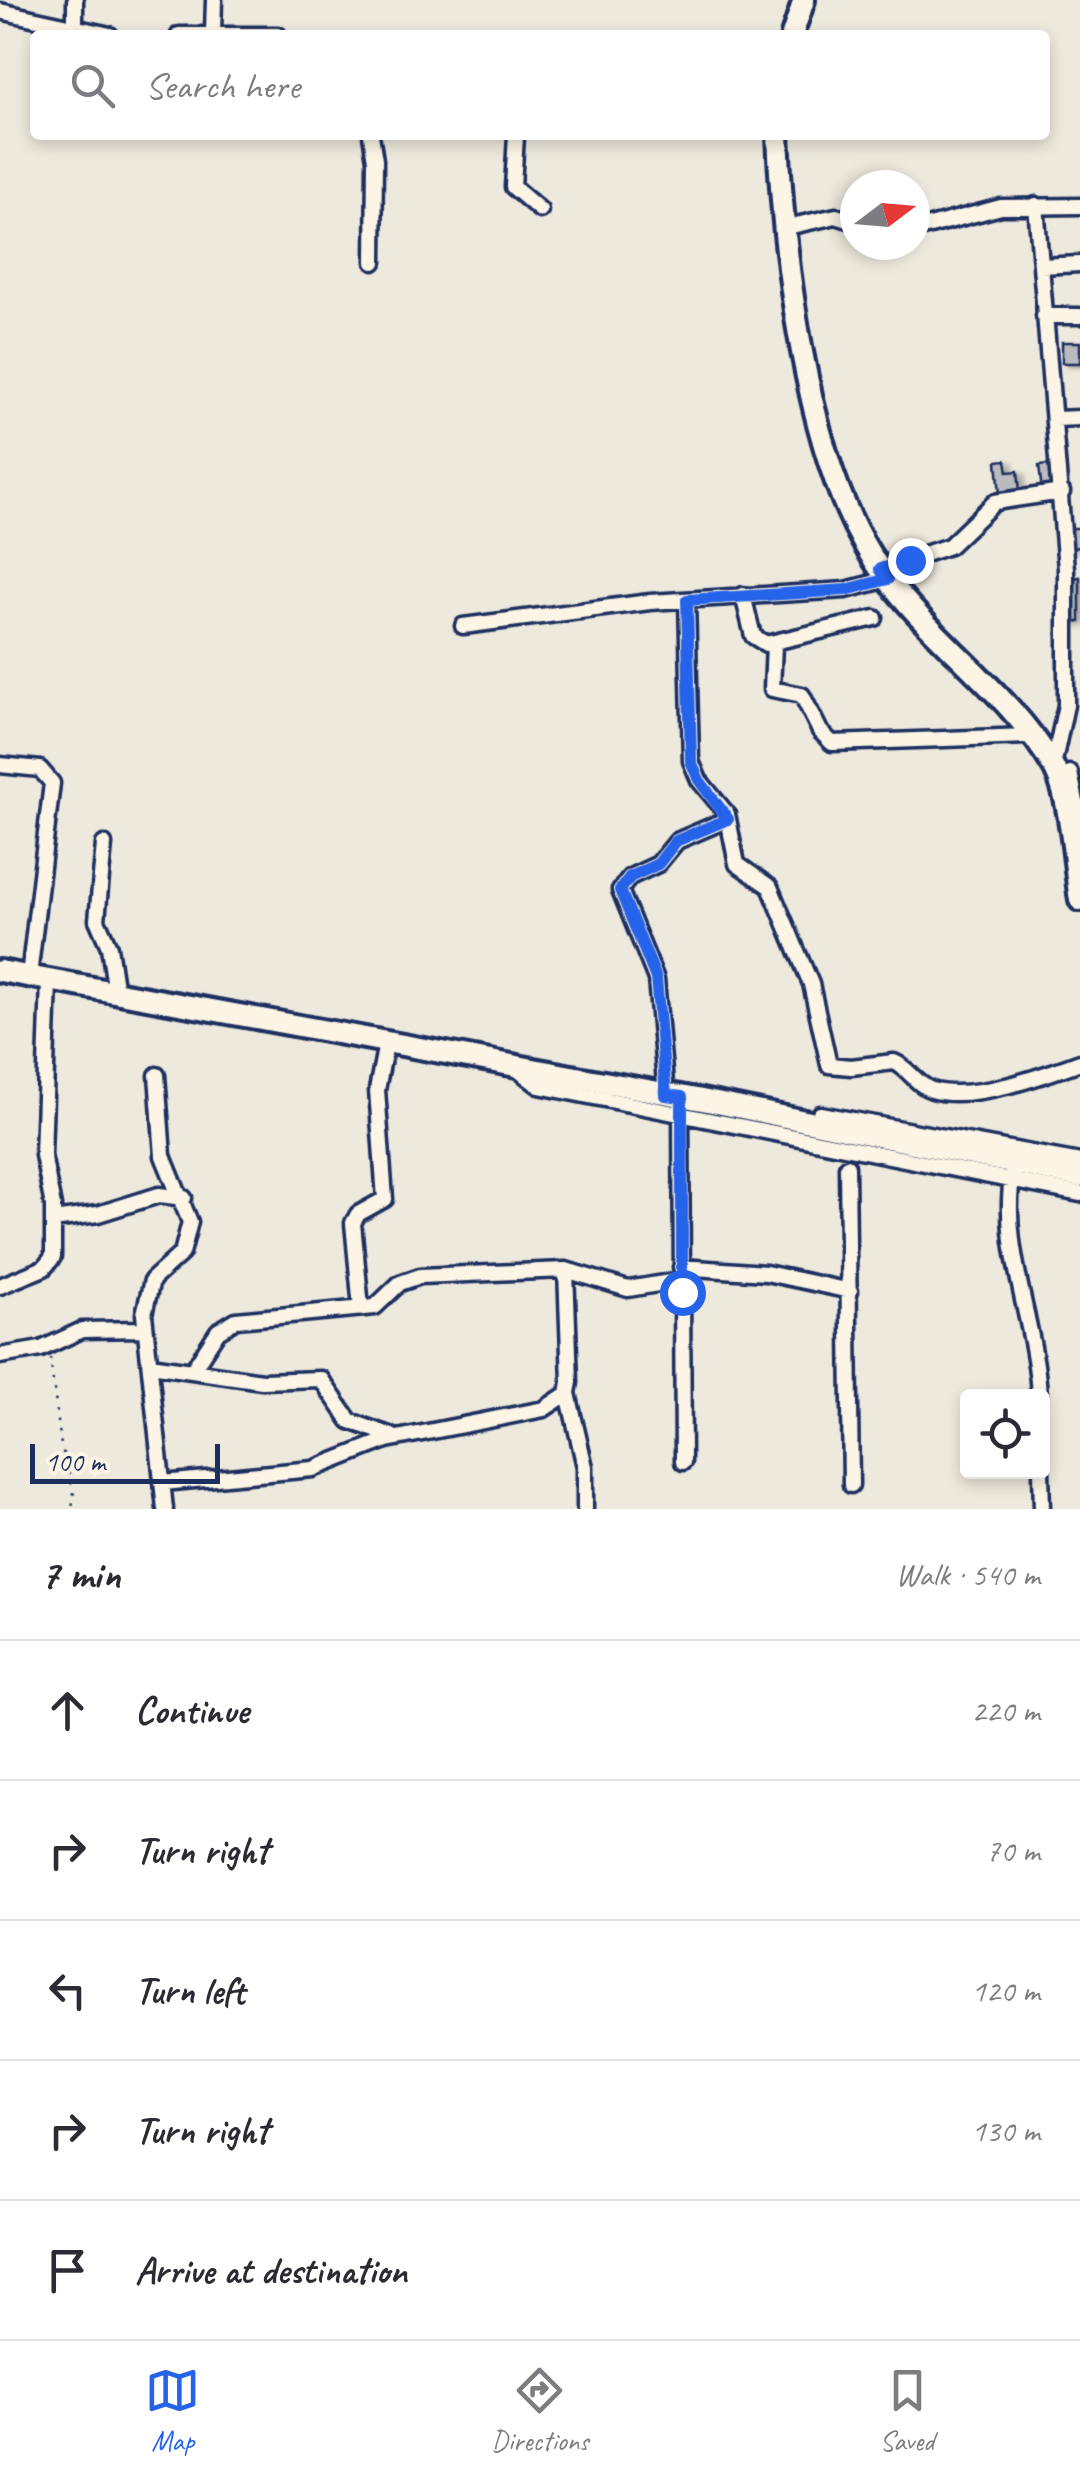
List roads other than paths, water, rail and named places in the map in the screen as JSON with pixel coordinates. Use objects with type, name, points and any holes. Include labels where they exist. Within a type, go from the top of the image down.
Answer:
[{"type":"main road","points":[[794,30],[804,0]]},
{"type":"main road","points":[[778,140],[787,227],[817,421],[850,518],[884,574],[1064,774],[1080,900]]},
{"type":"main road","points":[[0,971],[679,1098],[1013,1171],[1080,1177]]},
{"type":"street","points":[[75,0],[75,27]]},
{"type":"street","points":[[213,30],[214,0]]},
{"type":"street","points":[[0,11],[88,30]]},
{"type":"street","points":[[371,140],[375,160],[374,262]]},
{"type":"street","points":[[516,140],[512,188],[540,210]]},
{"type":"street","points":[[1036,206],[1044,316],[1073,569],[1073,681],[1062,730],[1064,774],[1080,820]]},
{"type":"street","points":[[930,225],[984,209],[1080,206]]},
{"type":"street","points":[[787,227],[840,217]]},
{"type":"street","points":[[1041,266],[1080,264]]},
{"type":"street","points":[[1044,316],[1080,316]]},
{"type":"street","points":[[1055,420],[1080,418]]},
{"type":"street","points":[[463,626],[687,600],[846,590],[949,546],[995,502],[1062,492]]},
{"type":"street","points":[[742,595],[753,636],[774,644],[875,618]]},
{"type":"street","points":[[687,600],[691,761],[699,780],[728,819],[738,864],[770,887],[811,984],[829,1065],[894,1062],[927,1088],[950,1092],[1020,1082],[1080,1062]]},
{"type":"street","points":[[774,644],[772,689],[802,696],[820,732],[832,743],[1029,736]]},
{"type":"street","points":[[1062,730],[1080,729]]},
{"type":"street","points":[[0,765],[40,769],[52,784],[39,979],[43,1155],[53,1220],[50,1263],[0,1286]]},
{"type":"street","points":[[683,1462],[679,1098],[656,978],[620,890],[630,877],[658,864],[676,841],[728,819]]},
{"type":"street","points":[[104,844],[97,920],[109,948],[116,993]]},
{"type":"street","points":[[361,1308],[354,1223],[358,1214],[385,1198],[377,1090],[386,1044]]},
{"type":"street","points":[[516,1068],[539,1086],[679,1098],[1080,1162]]},
{"type":"street","points":[[158,1074],[163,1156],[184,1198],[190,1222],[187,1246],[152,1280],[144,1329],[165,1509]]},
{"type":"street","points":[[847,1166],[850,1485]]},
{"type":"street","points":[[1038,1389],[1035,1347],[1010,1220],[1013,1171],[1080,1194]]},
{"type":"street","points":[[53,1220],[98,1214],[159,1195],[184,1198]]},
{"type":"street","points":[[566,1270],[568,1393],[584,1467],[585,1509]]},
{"type":"street","points":[[192,1371],[218,1331],[236,1320],[376,1307],[400,1283],[420,1276],[566,1270],[628,1289],[681,1273],[766,1273],[850,1292]]},
{"type":"street","points":[[0,1356],[48,1347],[82,1330],[144,1329]]},
{"type":"street","points":[[150,1366],[262,1381],[321,1379],[350,1421],[372,1432],[402,1438]]},
{"type":"street","points":[[163,1483],[296,1473],[402,1438],[544,1409],[568,1393]]},
{"type":"street","points":[[1042,1479],[1042,1509]]}]
